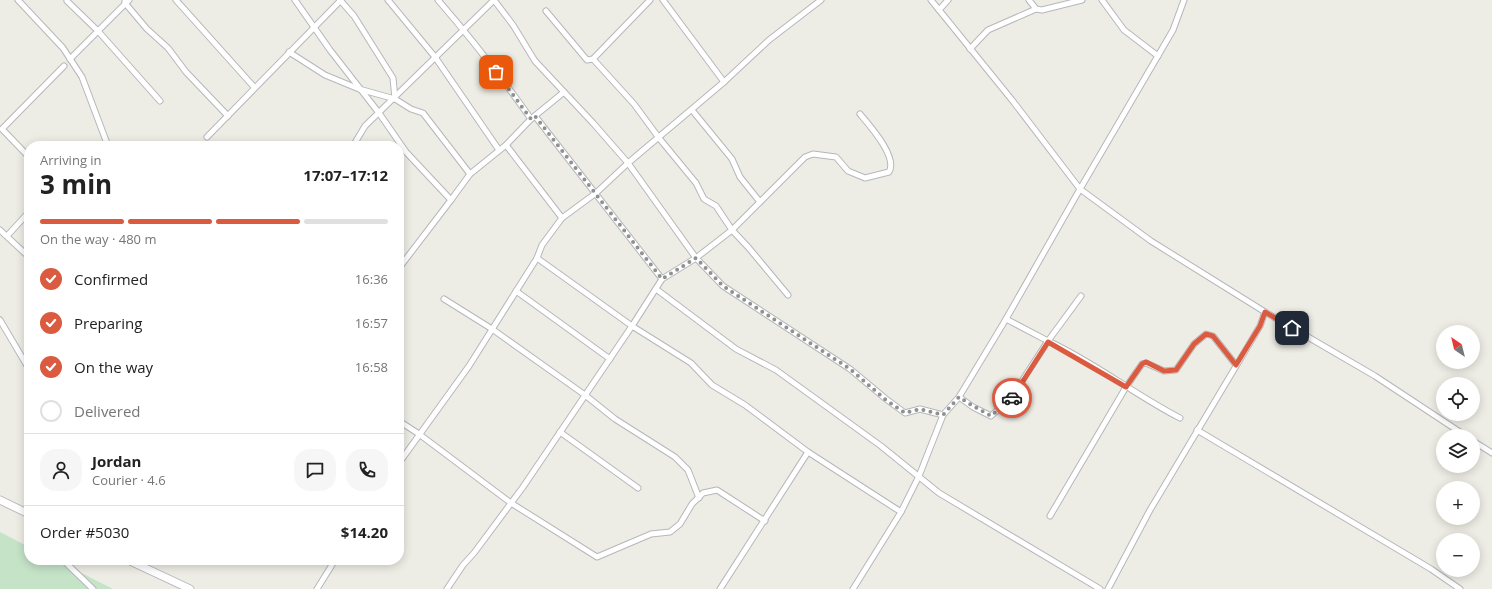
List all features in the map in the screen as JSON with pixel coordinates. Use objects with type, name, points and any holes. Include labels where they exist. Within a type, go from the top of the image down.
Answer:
[{"type":"main road","points":[[0,500],[24,512]]},
{"type":"main road","points":[[139,565],[190,589]]},
{"type":"street","points":[[18,0],[64,48],[82,77],[106,141]]},
{"type":"street","points":[[176,0],[254,87]]},
{"type":"street","points":[[295,0],[330,50],[379,113],[398,141]]},
{"type":"street","points":[[207,137],[340,0],[354,16],[393,78],[395,98]]},
{"type":"street","points":[[388,0],[435,57],[499,150]]},
{"type":"street","points":[[438,0],[463,29],[512,93],[596,193],[662,279]]},
{"type":"street","points":[[356,141],[365,126],[494,0],[513,25],[535,61],[628,163],[696,258],[723,286],[850,369],[886,400],[905,413],[920,409],[943,415]]},
{"type":"street","points":[[546,11],[587,60],[594,59],[650,0]]},
{"type":"street","points":[[663,0],[724,82]]},
{"type":"street","points":[[404,456],[469,366],[537,258],[542,245],[562,218],[596,193],[628,163],[724,82],[769,40],[821,0]]},
{"type":"street","points":[[932,0],[1012,100],[1080,189],[1151,241],[1265,312],[1375,376],[1455,429]]},
{"type":"street","points":[[939,10],[948,0]]},
{"type":"street","points":[[1029,0],[1036,9]]},
{"type":"street","points":[[970,49],[988,30],[1036,9],[1042,10],[1082,0]]},
{"type":"street","points":[[1102,0],[1124,30],[1158,56]]},
{"type":"street","points":[[853,589],[900,512],[919,476],[943,415],[959,397],[1006,319],[1173,30],[1184,0]]},
{"type":"street","points":[[67,1],[98,31],[160,101]]},
{"type":"street","points":[[70,59],[126,1],[147,29],[168,48],[186,72],[228,116]]},
{"type":"street","points":[[289,52],[325,75],[359,89],[395,98],[411,109],[424,113],[470,174]]},
{"type":"street","points":[[594,59],[634,104],[658,138],[696,183],[704,198],[716,206],[732,230],[788,295]]},
{"type":"street","points":[[24,152],[1,129],[64,66]]},
{"type":"street","points":[[404,261],[470,174],[506,144],[533,117],[564,92]]},
{"type":"street","points":[[692,110],[732,159],[740,177],[760,202]]},
{"type":"street","points":[[447,589],[463,565],[474,554],[511,503],[586,395],[662,279],[696,258],[732,230],[805,157],[813,154],[836,157],[848,171],[865,178],[889,172],[892,168],[891,162],[880,137],[860,114]]},
{"type":"street","points":[[506,144],[562,218]]},
{"type":"street","points":[[404,149],[451,200]]},
{"type":"street","points":[[7,236],[24,217]]},
{"type":"street","points":[[0,230],[24,252]]},
{"type":"street","points":[[537,258],[632,326],[692,363],[712,384],[745,405],[808,452],[900,512]]},
{"type":"street","points":[[656,289],[736,349],[776,370],[881,446],[939,493],[1100,589]]},
{"type":"street","points":[[516,291],[610,359]]},
{"type":"street","points":[[959,397],[991,416],[1012,398],[1080,296]]},
{"type":"street","points":[[444,299],[492,329],[586,395],[615,419],[675,457],[688,470],[699,498]]},
{"type":"street","points":[[1108,589],[1150,510],[1260,326],[1265,312]]},
{"type":"street","points":[[1006,319],[1126,387],[1159,408],[1180,418]]},
{"type":"street","points":[[0,320],[24,361]]},
{"type":"street","points":[[1050,516],[1126,387],[1142,364],[1146,362],[1164,371],[1176,370],[1194,344],[1206,334],[1213,336],[1236,365]]},
{"type":"street","points":[[404,424],[511,503],[597,557],[651,534],[670,532],[680,524],[692,504],[704,493],[717,490],[765,521]]},
{"type":"street","points":[[1197,430],[1431,569],[1460,589]]},
{"type":"street","points":[[560,432],[638,488]]},
{"type":"street","points":[[1480,445],[1492,453]]},
{"type":"street","points":[[720,589],[808,452]]},
{"type":"street","points":[[68,565],[93,589]]},
{"type":"street","points":[[317,589],[332,565]]},
{"type":"green space","points":[[0,532],[24,544],[24,565],[66,565],[113,589],[0,589]]},
{"type":"way so far","points":[[496,72],[531,119],[535,116],[662,279],[696,258],[723,286],[850,369],[886,400],[905,413],[920,409],[943,415],[959,397],[991,416],[1012,398]]},
{"type":"route","points":[[1012,398],[1048,342],[1065,350],[1126,387],[1142,364],[1146,362],[1164,371],[1176,370],[1194,344],[1206,334],[1213,336],[1236,365],[1260,326],[1265,312],[1292,328]]}]
